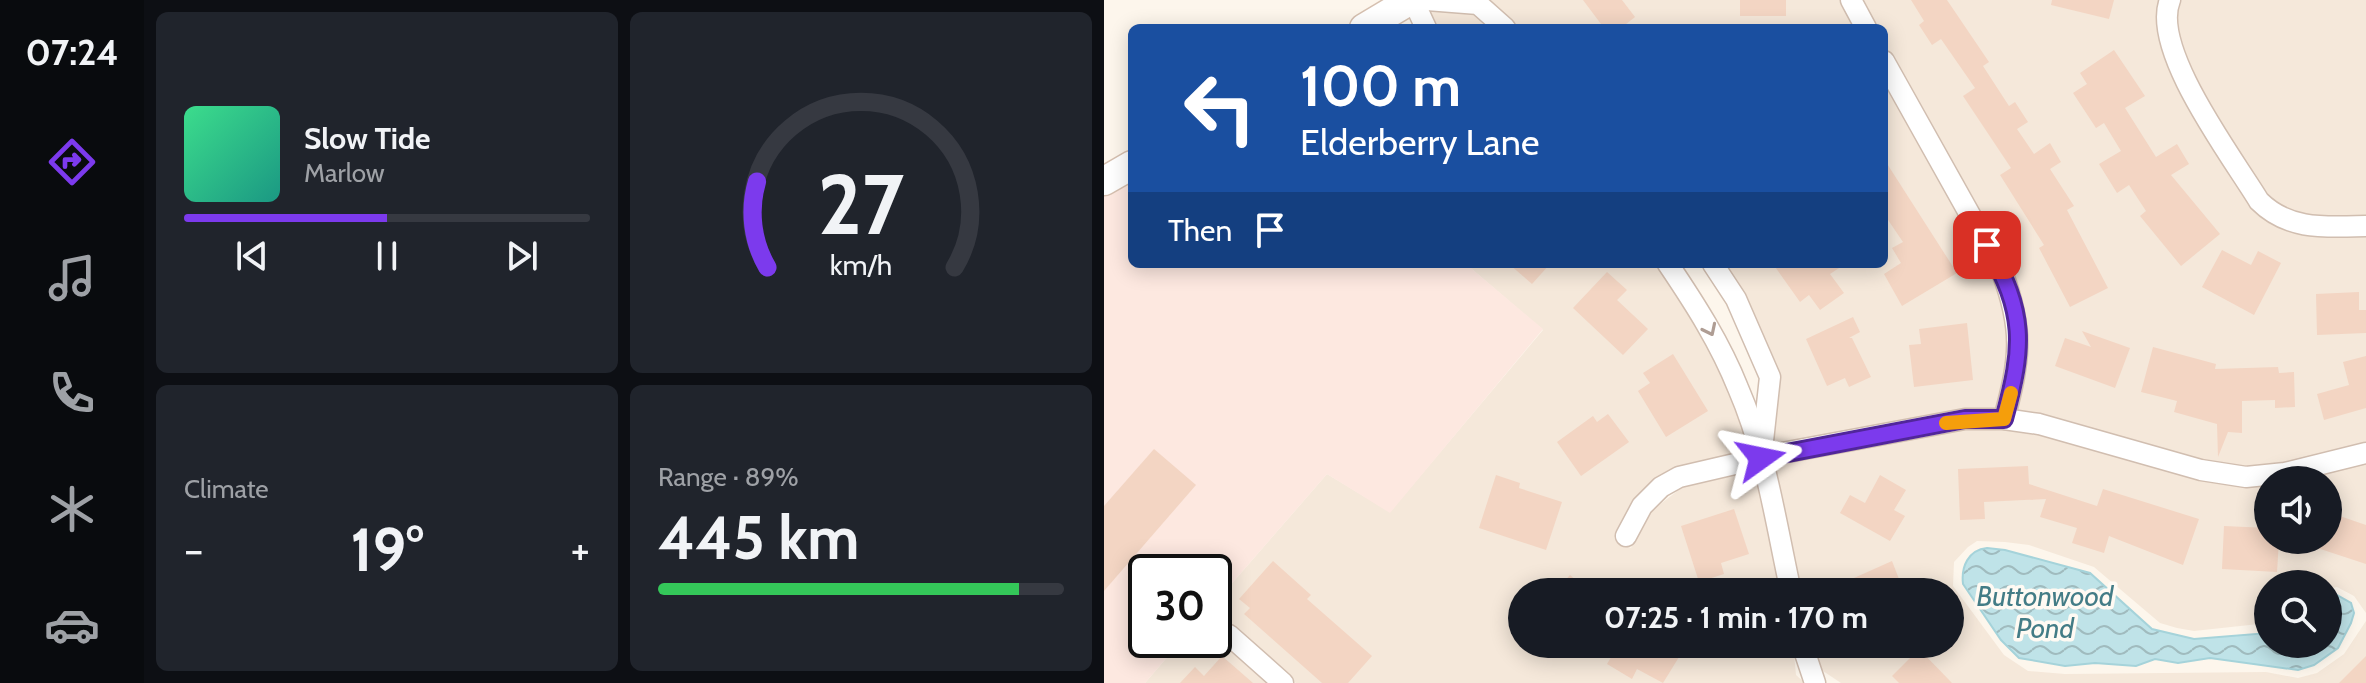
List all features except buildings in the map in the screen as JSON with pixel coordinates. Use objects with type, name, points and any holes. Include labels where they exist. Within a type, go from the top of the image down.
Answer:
[{"type":"main road","points":[[1371,24],[1412,0]]},
{"type":"main road","points":[[1104,181],[1128,167]]},
{"type":"street","points":[[1412,0],[1424,24]]},
{"type":"street","points":[[1427,0],[1478,4],[1500,24]]},
{"type":"street","points":[[1851,0],[1864,24]]},
{"type":"street","points":[[2170,0],[2167,24],[2170,44],[2191,88],[2259,201],[2271,213],[2290,223],[2316,227],[2366,226]]},
{"type":"street","points":[[1888,68],[2002,272],[2015,307],[2020,340],[2018,368],[2004,419]]},
{"type":"street","points":[[1671,268],[1704,316],[1739,390],[1761,458],[1788,578]]},
{"type":"street","points":[[1680,281],[1698,268]]},
{"type":"street","points":[[1716,268],[1736,299],[1770,377],[1761,458]]},
{"type":"street","points":[[1626,536],[1642,506],[1661,487],[1679,477],[1782,453],[1965,419],[2004,419],[2039,424],[2201,470],[2246,477],[2285,473],[2366,453]]},
{"type":"street","points":[[1232,638],[1283,683]]},
{"type":"street","points":[[1807,658],[1816,680]]},
{"type":"shaded area","points":[[1487,0],[1842,0],[1853,24],[1514,24]]},
{"type":"shaded area","points":[[1861,0],[2160,0],[2157,23],[2161,45],[2182,91],[2251,204],[2268,221],[2290,232],[2315,236],[2366,235],[2366,443],[2282,464],[2245,468],[2202,461],[2016,412],[2027,371],[2029,342],[2024,307],[2011,270],[1888,50],[1888,24],[1874,24]]},
{"type":"shaded area","points":[[2181,0],[2366,0],[2366,217],[2315,218],[2292,214],[2266,196],[2199,84],[2179,43],[2176,25]]},
{"type":"shaded area","points":[[1427,9],[1475,13],[1487,24],[1433,24]]},
{"type":"shaded area","points":[[1888,86],[1993,275],[2006,308],[2009,365],[1997,410],[1772,445],[1779,379],[1725,268],[1888,268]]},
{"type":"shaded area","points":[[1128,178],[1128,268],[1471,268],[1543,329],[1390,513],[1327,474],[1232,583],[1232,554],[1128,554],[1128,658],[1167,658],[1145,683],[1104,683],[1104,192]]},
{"type":"shaded area","points":[[1471,268],[1660,268],[1696,320],[1731,392],[1750,451],[1656,479],[1633,501],[1614,538],[1631,548],[1650,512],[1684,486],[1754,469],[1779,578],[1508,578],[1508,658],[1794,658],[1796,675],[1805,683],[1296,683],[1232,626],[1232,583],[1327,474],[1390,512],[1543,330]]},
{"type":"shaded area","points":[[1967,428],[2038,433],[2254,481],[2254,554],[2342,554],[2342,469],[2366,463],[2366,613],[2354,596],[2342,590],[2342,570],[2254,570],[2254,625],[2194,631],[2177,628],[2160,623],[2094,567],[2029,545],[2005,542],[1977,541],[1968,547],[1954,562],[1953,578],[1797,578],[1772,465]]},
{"type":"shaded area","points":[[1964,601],[2004,655],[2028,671],[2065,674],[2266,672],[2298,678],[2317,673],[2342,658],[2366,621],[2366,683],[1841,683],[1817,667],[1815,658],[1964,658]]},
{"type":"shaded area","points":[[1232,649],[1270,683],[1145,683],[1167,658],[1232,658]]},
{"type":"water","name":"Buttonwood Pond","points":[[1980,549],[2005,550],[2090,573],[2152,629],[2194,639],[2254,634],[2254,658],[2324,658],[2298,670],[2210,658],[2178,663],[2155,659],[2136,666],[2095,663],[2065,666],[2019,658],[2001,640],[1964,585],[1963,571],[1967,560]]},
{"type":"water","name":"Buttonwood Pond","points":[[2342,598],[2351,603],[2354,613],[2342,640]]},
{"type":"slow traffic","points":[[1946,423],[1965,419],[2004,419],[2011,393]]},
{"type":"route","points":[[1761,458],[1965,419],[2004,419],[2018,368],[2020,340],[2015,307],[2002,272],[1987,245]]}]
